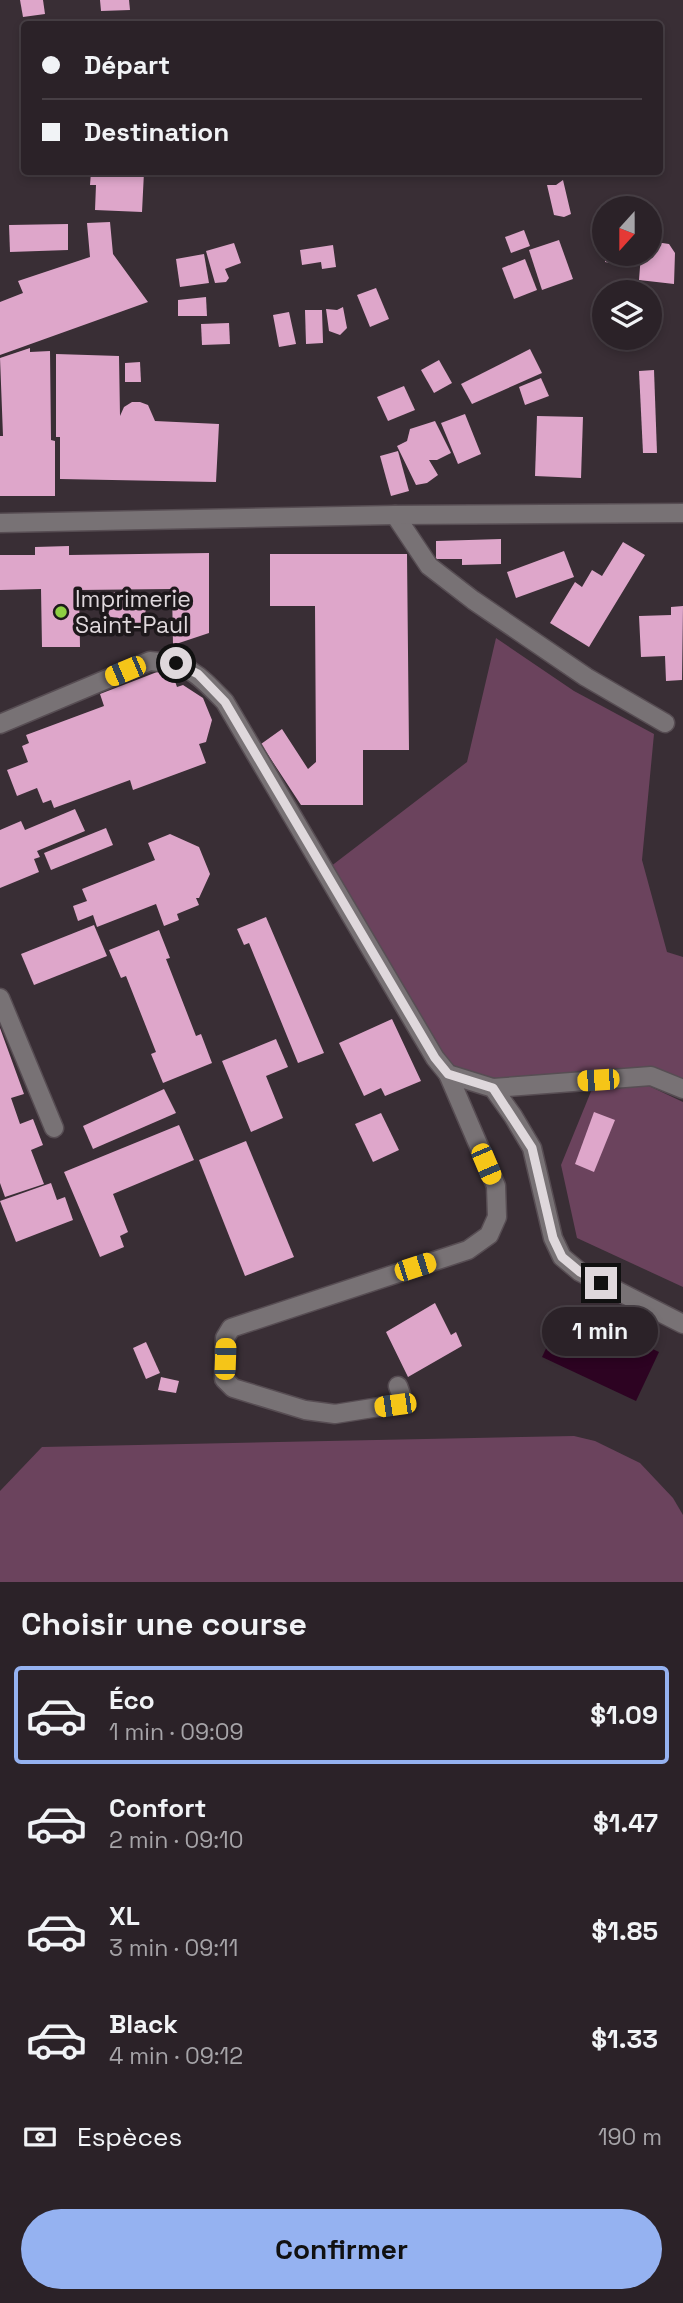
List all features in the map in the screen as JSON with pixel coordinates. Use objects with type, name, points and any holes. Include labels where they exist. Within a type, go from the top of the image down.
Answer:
[{"type":"street","points":[[0,523],[395,515],[683,513]]},
{"type":"street","points":[[395,515],[429,566],[586,677],[665,723]]},
{"type":"street","points":[[0,724],[150,661],[176,663],[198,674],[225,702],[435,1058],[448,1074],[496,1186],[497,1217],[489,1235],[468,1250],[231,1328],[225,1338],[224,1379],[233,1388],[305,1410],[335,1414],[404,1403],[398,1386]]},
{"type":"street","points":[[0,998],[54,1128]]},
{"type":"street","points":[[448,1074],[493,1088],[650,1076],[683,1089]]},
{"type":"street","points":[[493,1088],[532,1148],[553,1238],[562,1257],[580,1272],[683,1324]]},
{"type":"shaded area","points":[[496,638],[574,691],[654,734],[642,860],[667,952],[683,957],[683,1089],[667,1082],[493,1088],[448,1074],[326,870],[467,762]]},
{"type":"shaded area","points":[[649,1086],[683,1102],[683,1287],[577,1238],[561,1165],[592,1089]]},
{"type":"shaded area","points":[[565,1308],[659,1352],[636,1401],[542,1357]]},
{"type":"shaded area","points":[[574,1436],[595,1441],[640,1463],[673,1498],[683,1515],[683,1582],[0,1582],[0,1491],[42,1447]]},
{"type":"building","points":[[20,0],[43,0],[45,14],[23,17]]},
{"type":"building","points":[[100,0],[129,0],[130,10],[101,11]]},
{"type":"building","points":[[91,175],[144,175],[142,212],[95,210],[96,185],[90,185]]},
{"type":"building","points":[[563,180],[571,214],[564,217],[554,215],[547,185],[556,185]]},
{"type":"building","points":[[110,222],[113,254],[148,302],[0,355],[0,302],[23,293],[18,281],[90,257],[87,223]]},
{"type":"building","points":[[68,224],[68,250],[10,252],[9,225]]},
{"type":"building","points":[[524,230],[530,246],[511,253],[505,237]]},
{"type":"building","points":[[559,240],[573,279],[542,290],[529,250]]},
{"type":"building","points":[[234,243],[241,263],[225,269],[229,278],[226,282],[215,283],[206,251]]},
{"type":"building","points":[[662,243],[669,244],[675,253],[674,284],[662,283],[662,280],[639,280],[640,266],[662,266]]},
{"type":"building","points":[[333,245],[336,267],[322,269],[321,262],[302,265],[300,250]]},
{"type":"building","points":[[204,254],[209,283],[180,287],[176,259]]},
{"type":"building","points":[[525,259],[537,290],[514,299],[502,268]]},
{"type":"building","points":[[376,288],[389,319],[370,327],[357,295]]},
{"type":"building","points":[[206,297],[207,316],[178,316],[178,300]]},
{"type":"building","points":[[343,307],[347,328],[340,335],[329,331],[326,309],[337,310]]},
{"type":"building","points":[[305,310],[322,310],[323,343],[306,344]]},
{"type":"building","points":[[289,312],[296,344],[279,347],[273,315]]},
{"type":"building","points":[[229,323],[230,344],[202,345],[201,324]]},
{"type":"building","points":[[30,348],[30,352],[50,351],[55,496],[0,496],[0,436],[3,436],[0,358]]},
{"type":"building","points":[[530,349],[542,373],[472,404],[461,384]]},
{"type":"building","points":[[56,354],[119,356],[120,416],[124,407],[132,402],[140,402],[148,405],[155,421],[219,424],[216,482],[60,479],[60,437],[56,437]]},
{"type":"building","points":[[439,360],[452,383],[434,393],[421,370]]},
{"type":"building","points":[[140,362],[141,382],[125,382],[125,363]]},
{"type":"building","points":[[654,370],[657,453],[643,453],[639,371]]},
{"type":"building","points":[[541,378],[549,396],[525,405],[519,387]]},
{"type":"building","points":[[404,386],[415,410],[388,421],[377,397]]},
{"type":"building","points":[[465,414],[481,454],[458,464],[441,423]]},
{"type":"building","points":[[537,416],[583,417],[581,478],[535,476]]},
{"type":"building","points":[[435,421],[451,453],[437,460],[429,460],[438,475],[427,483],[416,485],[397,446],[407,441],[410,429]]},
{"type":"building","points":[[398,451],[409,491],[391,496],[380,456]]},
{"type":"building","points":[[501,539],[501,564],[462,565],[462,559],[436,559],[436,541]]},
{"type":"building","points":[[623,542],[645,555],[589,647],[550,623],[575,582],[582,587],[592,570],[602,576]]},
{"type":"building","name":"Imprimerie Saint-Paul","points":[[69,546],[69,555],[209,553],[209,633],[173,645],[172,589],[79,590],[80,647],[42,647],[41,589],[0,590],[0,555],[35,555],[35,547]]},
{"type":"building","points":[[564,551],[574,577],[516,598],[507,572]]},
{"type":"building","points":[[270,554],[407,554],[409,750],[363,750],[363,805],[301,805],[261,744],[282,729],[308,769],[316,762],[315,606],[270,606]]},
{"type":"building","points":[[114,592],[148,602],[142,625],[108,616]]},
{"type":"building","points":[[683,606],[682,680],[666,681],[665,656],[641,657],[639,616],[671,615],[671,607]]},
{"type":"building","points":[[170,667],[177,687],[183,685],[203,698],[212,720],[206,742],[199,744],[206,763],[133,790],[130,780],[54,808],[51,800],[43,803],[37,788],[17,796],[7,770],[28,762],[22,746],[29,743],[26,735],[104,706],[100,694]]},
{"type":"building","points":[[75,809],[85,831],[37,851],[40,857],[34,859],[39,872],[0,888],[0,830],[21,821],[25,830]]},
{"type":"building","points":[[106,828],[113,845],[51,870],[44,853]]},
{"type":"building","points":[[170,834],[199,847],[210,874],[199,898],[196,898],[199,905],[177,914],[179,920],[164,926],[156,904],[97,927],[93,915],[78,921],[73,906],[87,901],[82,889],[155,860],[148,843]]},
{"type":"building","points":[[266,917],[324,1053],[298,1063],[249,943],[244,945],[237,929]]},
{"type":"building","points":[[94,925],[107,956],[34,985],[21,954]]},
{"type":"building","points":[[159,930],[170,958],[166,959],[196,1036],[201,1034],[212,1063],[163,1083],[151,1054],[156,1052],[126,976],[121,978],[109,950]]},
{"type":"building","points":[[392,1019],[421,1081],[385,1096],[381,1088],[364,1096],[339,1043]]},
{"type":"building","points":[[0,1028],[24,1094],[11,1098],[20,1124],[33,1119],[43,1145],[31,1150],[44,1184],[5,1197],[0,1183]]},
{"type":"building","points":[[276,1039],[288,1067],[266,1076],[283,1118],[251,1132],[222,1061]]},
{"type":"building","points":[[164,1089],[176,1113],[93,1149],[83,1126]]},
{"type":"building","points":[[594,1112],[615,1120],[594,1172],[575,1164]]},
{"type":"building","points":[[381,1113],[399,1150],[373,1162],[355,1124]]},
{"type":"building","points":[[179,1125],[194,1160],[113,1194],[128,1232],[120,1236],[124,1247],[100,1257],[64,1172]]},
{"type":"building","points":[[246,1141],[294,1257],[245,1276],[199,1160]]},
{"type":"building","points":[[51,1183],[57,1200],[65,1197],[73,1220],[16,1242],[0,1201]]},
{"type":"building","points":[[435,1303],[451,1335],[456,1332],[462,1346],[408,1377],[386,1332]]},
{"type":"building","points":[[146,1342],[160,1373],[146,1379],[133,1348]]},
{"type":"building","points":[[161,1377],[179,1381],[176,1393],[158,1390]]},
{"type":"place","name":"Imprimerie Saint-Paul","points":[[61,612]]},
{"type":"route","points":[[176,663],[198,674],[225,702],[435,1058],[448,1074],[493,1088],[513,1116],[532,1148],[553,1238],[562,1257],[580,1272],[601,1283]]}]
